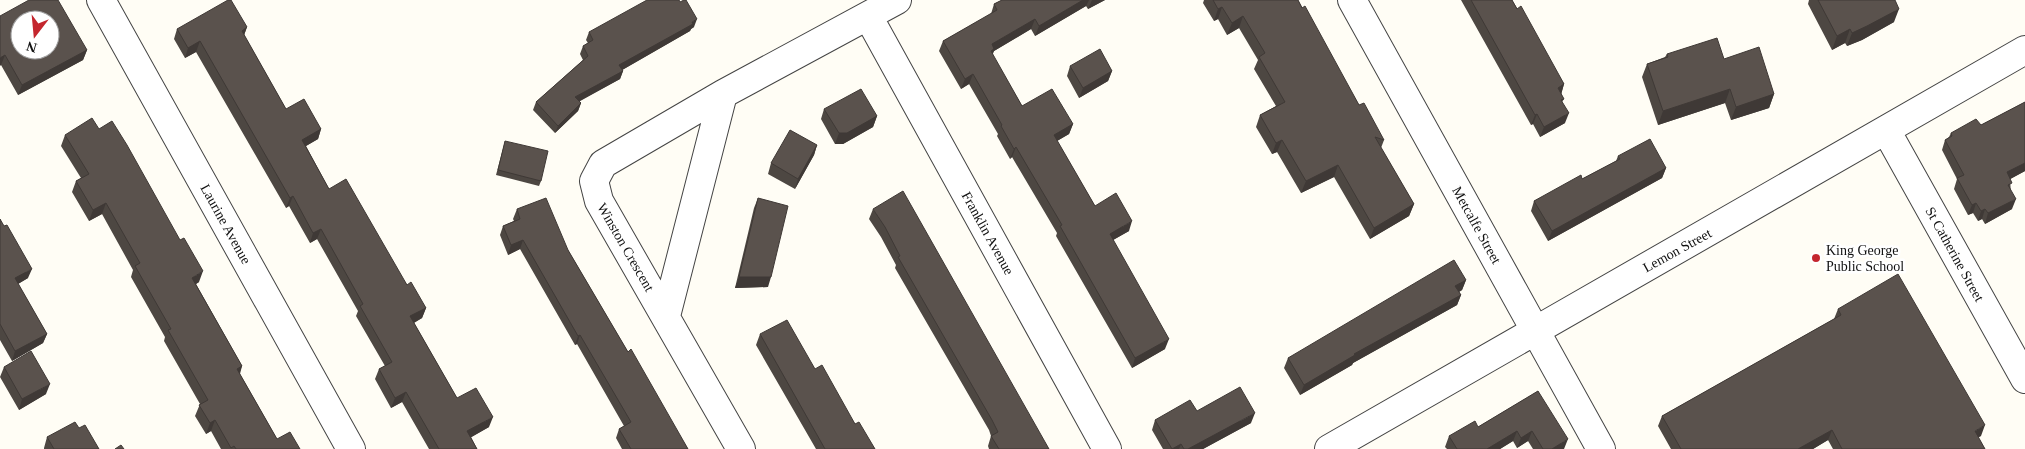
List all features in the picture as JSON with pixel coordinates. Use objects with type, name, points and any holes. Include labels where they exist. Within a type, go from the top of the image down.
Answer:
[{"type":"street","name":"Laurine Avenue","points":[[101,0],[351,449]]},
{"type":"street","name":"Winston Crescent","points":[[741,449],[666,316],[598,202],[594,180],[603,164],[722,94],[897,0]]},
{"type":"street","name":"Metcalfe Street","points":[[1352,0],[1601,449]]},
{"type":"street","name":"Franklin Avenue","points":[[868,16],[1107,449]]},
{"type":"street","name":"Lemon Street","points":[[1329,449],[2025,50]]},
{"type":"street","name":"Winston Crescent","points":[[666,316],[722,94]]},
{"type":"street","name":"St Catherine Street","points":[[1886,130],[2025,379]]},
{"type":"building","points":[[29,0],[58,0],[87,50],[22,85],[5,55],[0,58],[0,16],[10,10],[10,60],[60,60],[60,10],[11,10]]},
{"type":"building","points":[[231,0],[247,27],[242,31],[286,109],[304,99],[321,129],[302,140],[329,189],[346,179],[407,285],[411,282],[426,308],[410,316],[457,398],[476,388],[493,417],[467,431],[477,449],[439,449],[406,392],[395,398],[379,369],[392,362],[360,306],[363,304],[321,229],[313,233],[293,196],[290,198],[200,41],[188,48],[177,29]]},
{"type":"building","points":[[647,0],[679,0],[680,2],[686,0],[697,19],[692,22],[693,24],[619,65],[623,71],[575,97],[581,103],[558,126],[536,102],[588,56],[583,46],[593,40],[589,32]]},
{"type":"building","points":[[1002,0],[1083,0],[1039,26],[1035,19],[992,44],[994,49],[991,51],[1022,106],[1052,89],[1073,124],[1054,135],[1095,206],[1116,193],[1132,221],[1110,234],[1169,339],[1135,358],[1060,226],[1062,225],[1016,147],[1014,149],[973,74],[965,79],[943,41],[997,10],[994,4]]},
{"type":"building","points":[[1213,0],[1298,0],[1302,8],[1305,6],[1359,105],[1364,103],[1384,140],[1375,137],[1414,204],[1374,228],[1338,165],[1306,181],[1282,140],[1276,143],[1260,115],[1285,102],[1259,57],[1265,53],[1243,16],[1232,23],[1222,7],[1218,9]]},
{"type":"building","points":[[1471,0],[1512,0],[1517,9],[1521,6],[1564,84],[1558,88],[1564,99],[1561,100],[1569,113],[1544,127],[1537,114],[1535,115]]},
{"type":"building","points":[[1818,0],[1895,0],[1899,9],[1852,33],[1850,29],[1837,36]]},
{"type":"building","points":[[1717,38],[1724,59],[1759,47],[1774,94],[1736,107],[1730,89],[1663,111],[1647,64],[1668,57],[1667,54]]},
{"type":"building","points":[[1100,49],[1112,71],[1083,88],[1070,66]]},
{"type":"building","points":[[861,89],[877,116],[847,133],[839,133],[824,109]]},
{"type":"building","points":[[2025,102],[2025,163],[2007,172],[2012,183],[2008,185],[2016,199],[1988,213],[1985,209],[1981,211],[1976,203],[1972,205],[1957,178],[1964,175],[1945,140],[1952,136],[1951,133],[1976,119],[1981,125]]},
{"type":"building","points":[[92,118],[99,129],[112,121],[180,240],[184,238],[203,271],[192,278],[242,366],[237,369],[277,439],[290,432],[300,449],[236,449],[234,446],[231,448],[215,420],[210,423],[199,405],[208,400],[168,330],[171,329],[135,266],[140,263],[106,203],[93,210],[76,181],[89,174],[65,135]]},
{"type":"building","points":[[790,130],[817,145],[798,179],[771,163]]},
{"type":"building","points":[[1650,139],[1666,168],[1552,231],[1534,201],[1581,175],[1582,179],[1620,159],[1618,156]]},
{"type":"building","points":[[505,141],[548,151],[541,181],[498,170]]},
{"type":"building","points":[[903,191],[1049,449],[999,449],[991,436],[998,432],[992,420],[898,257],[900,256],[885,227],[873,209]]},
{"type":"building","points":[[546,198],[568,250],[628,352],[631,349],[688,449],[631,449],[619,429],[631,422],[580,335],[578,336],[523,240],[511,245],[503,226],[520,219],[517,209]]},
{"type":"building","points":[[758,198],[788,206],[771,277],[739,277]]},
{"type":"building","points":[[0,219],[4,226],[7,225],[32,269],[15,278],[47,334],[15,351],[0,324]]},
{"type":"building","points":[[1454,260],[1466,280],[1455,286],[1461,295],[1354,354],[1304,385],[1288,358]]},
{"type":"building","points":[[1898,274],[1985,425],[1975,431],[1985,449],[1842,449],[1832,430],[1798,449],[1681,449],[1662,416],[1841,315],[1838,309]]},
{"type":"building","points":[[787,320],[815,369],[822,365],[855,424],[859,422],[875,449],[825,449],[760,334]]},
{"type":"building","points":[[31,351],[50,384],[22,399],[4,367]]},
{"type":"building","points":[[1240,387],[1255,413],[1188,449],[1184,449],[1181,444],[1172,449],[1155,420],[1190,400],[1197,411]]},
{"type":"building","points":[[1538,391],[1568,439],[1552,449],[1543,449],[1532,431],[1521,438],[1517,431],[1487,449],[1457,449],[1449,436],[1475,421],[1478,427]]},
{"type":"building","points":[[75,422],[79,428],[85,425],[99,449],[54,449],[47,437]]},
{"type":"building","points":[[121,445],[124,449],[115,449]]},
{"type":"place","name":"King George Public School","points":[[1816,258]]}]
